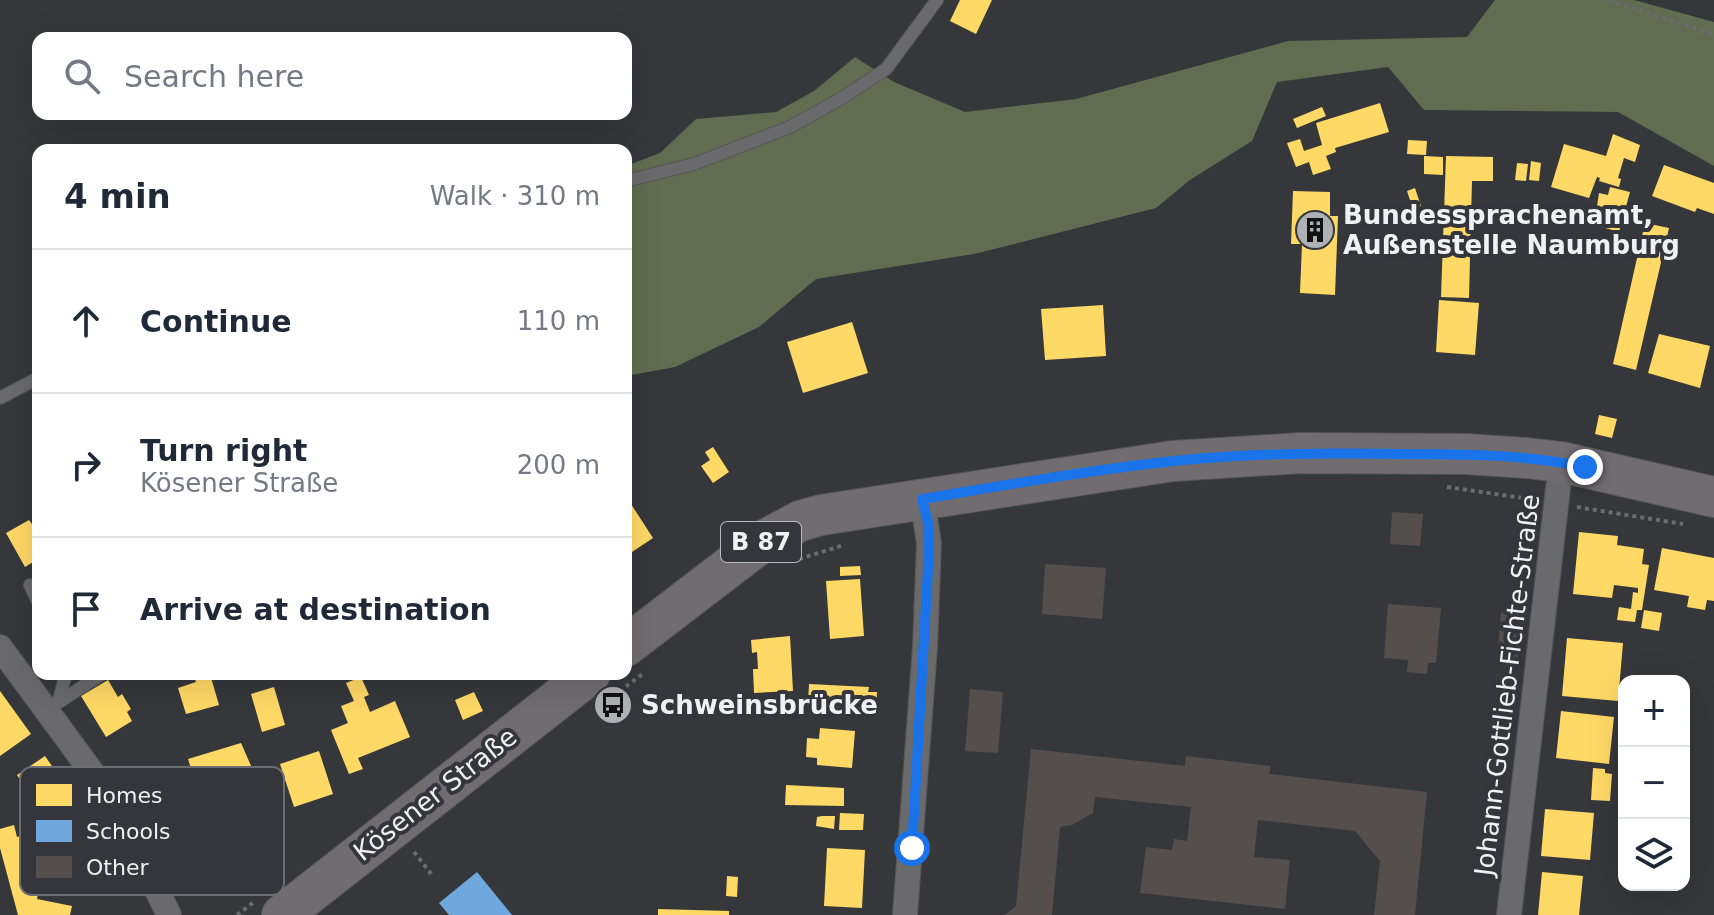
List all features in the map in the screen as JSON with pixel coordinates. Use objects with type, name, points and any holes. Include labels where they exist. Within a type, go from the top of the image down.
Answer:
[{"type":"main road","name":"B 87","points":[[632,651],[781,530],[821,515],[1148,464],[1301,453],[1466,454],[1561,462],[1714,497]]},
{"type":"main road","name":"Kösener Straße","points":[[282,915],[600,687]]},
{"type":"street","name":"Johann-Gottlieb-Fichte-Straße","points":[[1509,915],[1561,462]]},
{"type":"street","points":[[905,915],[925,647],[929,543],[922,499]]},
{"type":"street","points":[[0,647],[52,707],[90,767]]},
{"type":"street","points":[[159,895],[169,915]]},
{"type":"lane","points":[[632,180],[694,164],[790,127],[842,98],[886,69],[937,0]]},
{"type":"lane","points":[[0,398],[32,381]]},
{"type":"lane","points":[[30,585],[32,589]]},
{"type":"lane","points":[[52,707],[63,680]]},
{"type":"lane","points":[[52,707],[93,680]]},
{"type":"path","points":[[1609,0],[1714,35]]},
{"type":"path","points":[[1442,487],[1685,524]]},
{"type":"path","points":[[792,561],[847,544]]},
{"type":"path","points":[[414,852],[432,875]]},
{"type":"green space","points":[[1495,0],[1634,0],[1714,22],[1714,166],[1618,112],[1424,110],[1388,67],[1277,82],[1252,141],[1190,180],[1156,208],[974,254],[816,279],[759,327],[675,367],[632,375],[632,164],[660,153],[696,119],[776,112],[814,91],[855,57],[894,82],[965,112],[1076,99],[1288,41],[1467,37]]},
{"type":"building: Homes","points":[[960,0],[992,0],[976,34],[950,21]]},
{"type":"building: Homes","points":[[1380,103],[1389,132],[1335,148],[1336,152],[1326,156],[1331,169],[1313,175],[1309,162],[1296,167],[1287,143],[1300,139],[1304,151],[1322,145],[1316,123]]},
{"type":"building: Homes","points":[[1322,107],[1326,116],[1297,128],[1293,119]]},
{"type":"building: Homes","points":[[1613,134],[1640,145],[1635,162],[1624,158],[1618,178],[1621,179],[1619,187],[1599,181],[1597,177],[1589,198],[1551,187],[1564,144],[1606,156]]},
{"type":"building: Homes","points":[[1408,140],[1427,141],[1426,155],[1407,154]]},
{"type":"building: Homes","points":[[1424,156],[1443,157],[1443,175],[1424,174]]},
{"type":"building: Homes","points":[[1446,156],[1493,157],[1493,181],[1472,181],[1469,298],[1441,297]]},
{"type":"building: Homes","points":[[1531,161],[1541,163],[1539,181],[1529,180]]},
{"type":"building: Homes","points":[[1517,163],[1528,164],[1526,181],[1515,180]]},
{"type":"building: Homes","points":[[1664,165],[1714,183],[1714,214],[1697,208],[1695,212],[1652,196]]},
{"type":"building: Homes","points":[[1610,187],[1630,192],[1619,232],[1602,227],[1605,215],[1596,213],[1599,193],[1608,195]]},
{"type":"building: Homes","points":[[1415,188],[1421,206],[1413,209],[1407,191]]},
{"type":"building: Homes","name":"Bundessprachenamt, Außenstelle Naumburg","points":[[1293,191],[1330,192],[1330,216],[1338,216],[1335,295],[1300,293],[1302,244],[1291,244]]},
{"type":"building: Homes","points":[[1645,223],[1669,228],[1636,370],[1613,364]]},
{"type":"building: Homes","points":[[1439,300],[1479,303],[1475,355],[1436,352]]},
{"type":"building: Homes","points":[[1103,305],[1106,356],[1045,360],[1041,309]]},
{"type":"building: Homes","points":[[852,322],[868,373],[803,393],[787,342]]},
{"type":"building: Homes","points":[[1659,334],[1710,346],[1700,388],[1648,373]]},
{"type":"building: Homes","points":[[1599,415],[1617,419],[1612,438],[1595,434]]},
{"type":"building: Homes","points":[[713,447],[729,472],[713,483],[701,466],[710,460],[705,452]]},
{"type":"building: Homes","points":[[632,506],[653,538],[632,552]]},
{"type":"building: Homes","points":[[29,520],[32,524],[32,563],[25,567],[6,533]]},
{"type":"building: Homes","points":[[1579,532],[1618,536],[1617,545],[1644,549],[1642,564],[1649,565],[1642,610],[1637,610],[1635,622],[1617,620],[1619,607],[1631,609],[1633,592],[1638,593],[1638,588],[1614,585],[1612,598],[1573,594]]},
{"type":"building: Homes","points":[[1662,548],[1714,558],[1714,601],[1707,600],[1705,610],[1687,607],[1689,596],[1654,590]]},
{"type":"building: Homes","points":[[860,566],[861,575],[840,576],[840,567]]},
{"type":"building: Homes","points":[[860,579],[864,636],[830,639],[826,581]]},
{"type":"building: Homes","points":[[1644,610],[1662,613],[1659,631],[1641,628]]},
{"type":"building: Homes","points":[[790,636],[793,691],[754,693],[753,669],[758,669],[757,652],[752,653],[751,640]]},
{"type":"building: Homes","points":[[1567,638],[1623,643],[1618,701],[1562,696]]},
{"type":"building: Homes","points":[[108,680],[118,697],[122,694],[131,709],[127,712],[132,721],[106,737],[81,696]]},
{"type":"building: Homes","points":[[212,680],[219,705],[186,714],[178,688]]},
{"type":"building: Homes","points":[[362,680],[369,695],[364,697],[370,712],[395,701],[410,737],[358,758],[363,769],[349,774],[331,730],[348,723],[341,706],[354,701],[346,683]]},
{"type":"building: Homes","points":[[809,684],[869,687],[868,692],[877,692],[876,708],[808,705]]},
{"type":"building: Homes","points":[[274,687],[285,725],[262,732],[251,694]]},
{"type":"building: Homes","points":[[0,691],[31,734],[0,756]]},
{"type":"building: Homes","points":[[474,692],[483,711],[463,720],[455,700]]},
{"type":"building: Homes","points":[[1561,711],[1614,717],[1609,764],[1556,758]]},
{"type":"building: Homes","points":[[820,728],[855,731],[852,768],[817,765],[817,758],[806,757],[807,738],[819,739]]},
{"type":"building: Homes","points":[[241,743],[252,767],[190,767],[188,759]]},
{"type":"building: Homes","points":[[319,751],[333,794],[294,807],[284,767],[280,764]]},
{"type":"building: Homes","points":[[45,756],[53,767],[29,767]]},
{"type":"building: Homes","points":[[1593,768],[1605,769],[1605,773],[1612,774],[1610,801],[1591,800]]},
{"type":"building: Homes","points":[[786,785],[844,788],[844,806],[785,805]]},
{"type":"building: Homes","points":[[1545,809],[1594,813],[1590,860],[1541,856]]},
{"type":"building: Homes","points":[[840,813],[864,814],[863,830],[839,830]]},
{"type":"building: Homes","points":[[835,816],[834,829],[816,826],[817,817]]},
{"type":"building: Homes","points":[[14,825],[17,837],[20,836],[20,895],[38,895],[37,899],[72,906],[70,915],[18,915],[0,848],[0,829]]},
{"type":"building: Homes","points":[[827,848],[865,850],[862,908],[824,906]]},
{"type":"building: Homes","points":[[1542,872],[1583,876],[1579,915],[1538,915]]},
{"type":"building: Homes","points":[[727,876],[738,877],[737,897],[726,896]]},
{"type":"building: Homes","points":[[658,909],[729,911],[729,915],[658,915]]},
{"type":"building: Schools","points":[[477,872],[512,915],[449,915],[439,903]]},
{"type":"building: Other","points":[[1392,512],[1423,514],[1420,546],[1390,544]]},
{"type":"building: Other","points":[[1045,564],[1106,568],[1102,619],[1042,614]]},
{"type":"building: Other","points":[[1388,604],[1441,608],[1436,663],[1428,663],[1427,674],[1407,672],[1408,660],[1384,658]]},
{"type":"building: Other","points":[[1501,612],[1521,614],[1517,664],[1497,662]]},
{"type":"building: Other","points":[[970,689],[1003,692],[998,753],[965,751]]},
{"type":"building: Other","points":[[1031,749],[1185,766],[1186,756],[1271,766],[1269,774],[1427,792],[1415,915],[1374,915],[1380,861],[1355,831],[1258,820],[1254,857],[1290,860],[1285,909],[1140,893],[1146,847],[1172,850],[1174,839],[1187,841],[1191,807],[1095,797],[1093,813],[1072,825],[1060,827],[1052,915],[1005,915],[1016,906]]},
{"type":"place","name":"Bundessprachenamt, Außenstelle Naumburg","points":[[1315,230]]},
{"type":"place","name":"Schweinsbrücke","points":[[613,705]]},
{"type":"route","points":[[912,848],[929,552],[928,523],[922,499],[1064,476],[1227,456],[1466,454],[1527,458],[1585,467]]}]
